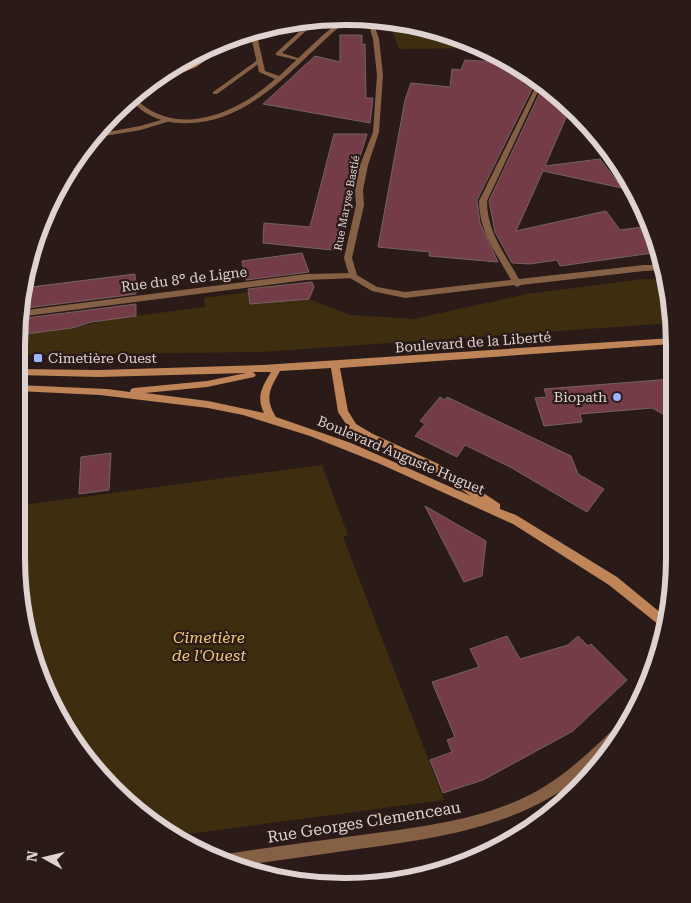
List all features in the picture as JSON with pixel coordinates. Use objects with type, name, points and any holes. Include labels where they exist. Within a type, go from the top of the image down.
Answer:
[{"type":"main road","points":[[175,74],[194,66],[209,56]]},
{"type":"main road","name":"Boulevard de la Liberté","points":[[276,370],[666,341]]},
{"type":"main road","name":"Boulevard Auguste Huguet","points":[[335,366],[343,412],[353,427],[446,473],[516,521],[568,551],[613,581],[660,619]]},
{"type":"main road","points":[[25,372],[141,374],[276,370]]},
{"type":"main road","points":[[25,388],[101,392],[207,384],[276,370]]},
{"type":"main road","points":[[273,420],[263,400],[265,390],[276,370]]},
{"type":"main road","name":"Boulevard Auguste Huguet","points":[[101,392],[220,406],[273,420],[348,447],[516,521]]},
{"type":"street","name":"Rue Maryse Bastié","points":[[138,104],[150,114],[168,120],[204,120],[230,114],[250,102],[338,25]]},
{"type":"street","name":"Rue Maryse Bastié","points":[[353,276],[348,258],[360,205],[359,190],[364,165],[376,132],[380,92],[374,29],[372,27]]},
{"type":"street","points":[[299,60],[278,54],[306,28]]},
{"type":"street","points":[[254,38],[262,72],[279,78]]},
{"type":"street","points":[[215,93],[259,61]]},
{"type":"street","points":[[517,284],[488,232],[483,216],[483,202],[537,88]]},
{"type":"street","points":[[105,134],[141,128],[168,120]]},
{"type":"street","points":[[353,276],[375,289],[405,295],[517,284],[624,270],[656,268]]},
{"type":"street","name":"Rue du 8° de Ligne","points":[[27,313],[313,276],[353,276]]},
{"type":"street","name":"Rue Georges Clemenceau","points":[[250,863],[448,828],[509,810],[529,803],[565,782],[603,749]]},
{"type":"green space","points":[[389,28],[428,36],[466,48],[399,49]]},
{"type":"green space","points":[[645,279],[659,280],[665,324],[261,352],[25,355],[26,334],[72,328],[113,319],[205,307],[204,298],[248,292],[250,304],[309,299],[350,315],[414,319],[527,294]]},
{"type":"green space","name":"Cimetière de l'Ouest","points":[[322,465],[348,535],[343,537],[444,800],[184,834],[167,824],[150,812],[119,784],[91,753],[68,718],[49,680],[36,640],[28,599],[25,558],[25,505]]},
{"type":"building","points":[[340,35],[362,35],[362,45],[365,44],[366,98],[373,98],[370,123],[263,104],[315,56],[340,62]]},
{"type":"building","points":[[465,60],[494,62],[534,86],[477,200],[480,223],[498,262],[429,256],[430,252],[378,247],[405,100],[411,83],[450,87],[452,69],[461,70]]},
{"type":"building","points":[[541,91],[567,115],[545,166],[600,159],[622,188],[543,171],[516,231],[606,211],[620,230],[643,227],[652,253],[560,266],[557,260],[530,264],[512,263],[495,232],[489,201]]},
{"type":"building","points":[[334,134],[367,134],[332,250],[263,243],[264,223],[310,227]]},
{"type":"building","points":[[302,253],[309,272],[246,280],[242,261]]},
{"type":"building","points":[[135,274],[136,294],[28,308],[30,287]]},
{"type":"building","points":[[312,282],[314,287],[309,299],[250,304],[248,289]]},
{"type":"building","points":[[136,304],[136,316],[92,322],[72,328],[26,334],[27,318]]},
{"type":"building","points":[[666,379],[666,416],[652,408],[580,414],[582,422],[544,426],[535,398],[547,397],[544,389]]},
{"type":"building","points":[[440,397],[445,400],[447,397],[571,456],[578,474],[604,489],[587,512],[510,467],[465,445],[457,457],[415,436],[425,424],[420,421]]},
{"type":"building","points":[[111,453],[109,490],[79,494],[81,457]]},
{"type":"building","points":[[425,506],[486,541],[482,576],[464,582]]},
{"type":"building","points":[[507,636],[520,659],[568,645],[578,636],[588,646],[591,644],[627,680],[573,731],[483,780],[443,793],[430,760],[452,752],[447,740],[455,737],[432,682],[479,667],[470,649]]},
{"type":"place","name":"Cimetière Ouest","points":[[38,358]]},
{"type":"place","name":"Biopath","points":[[617,397]]}]
